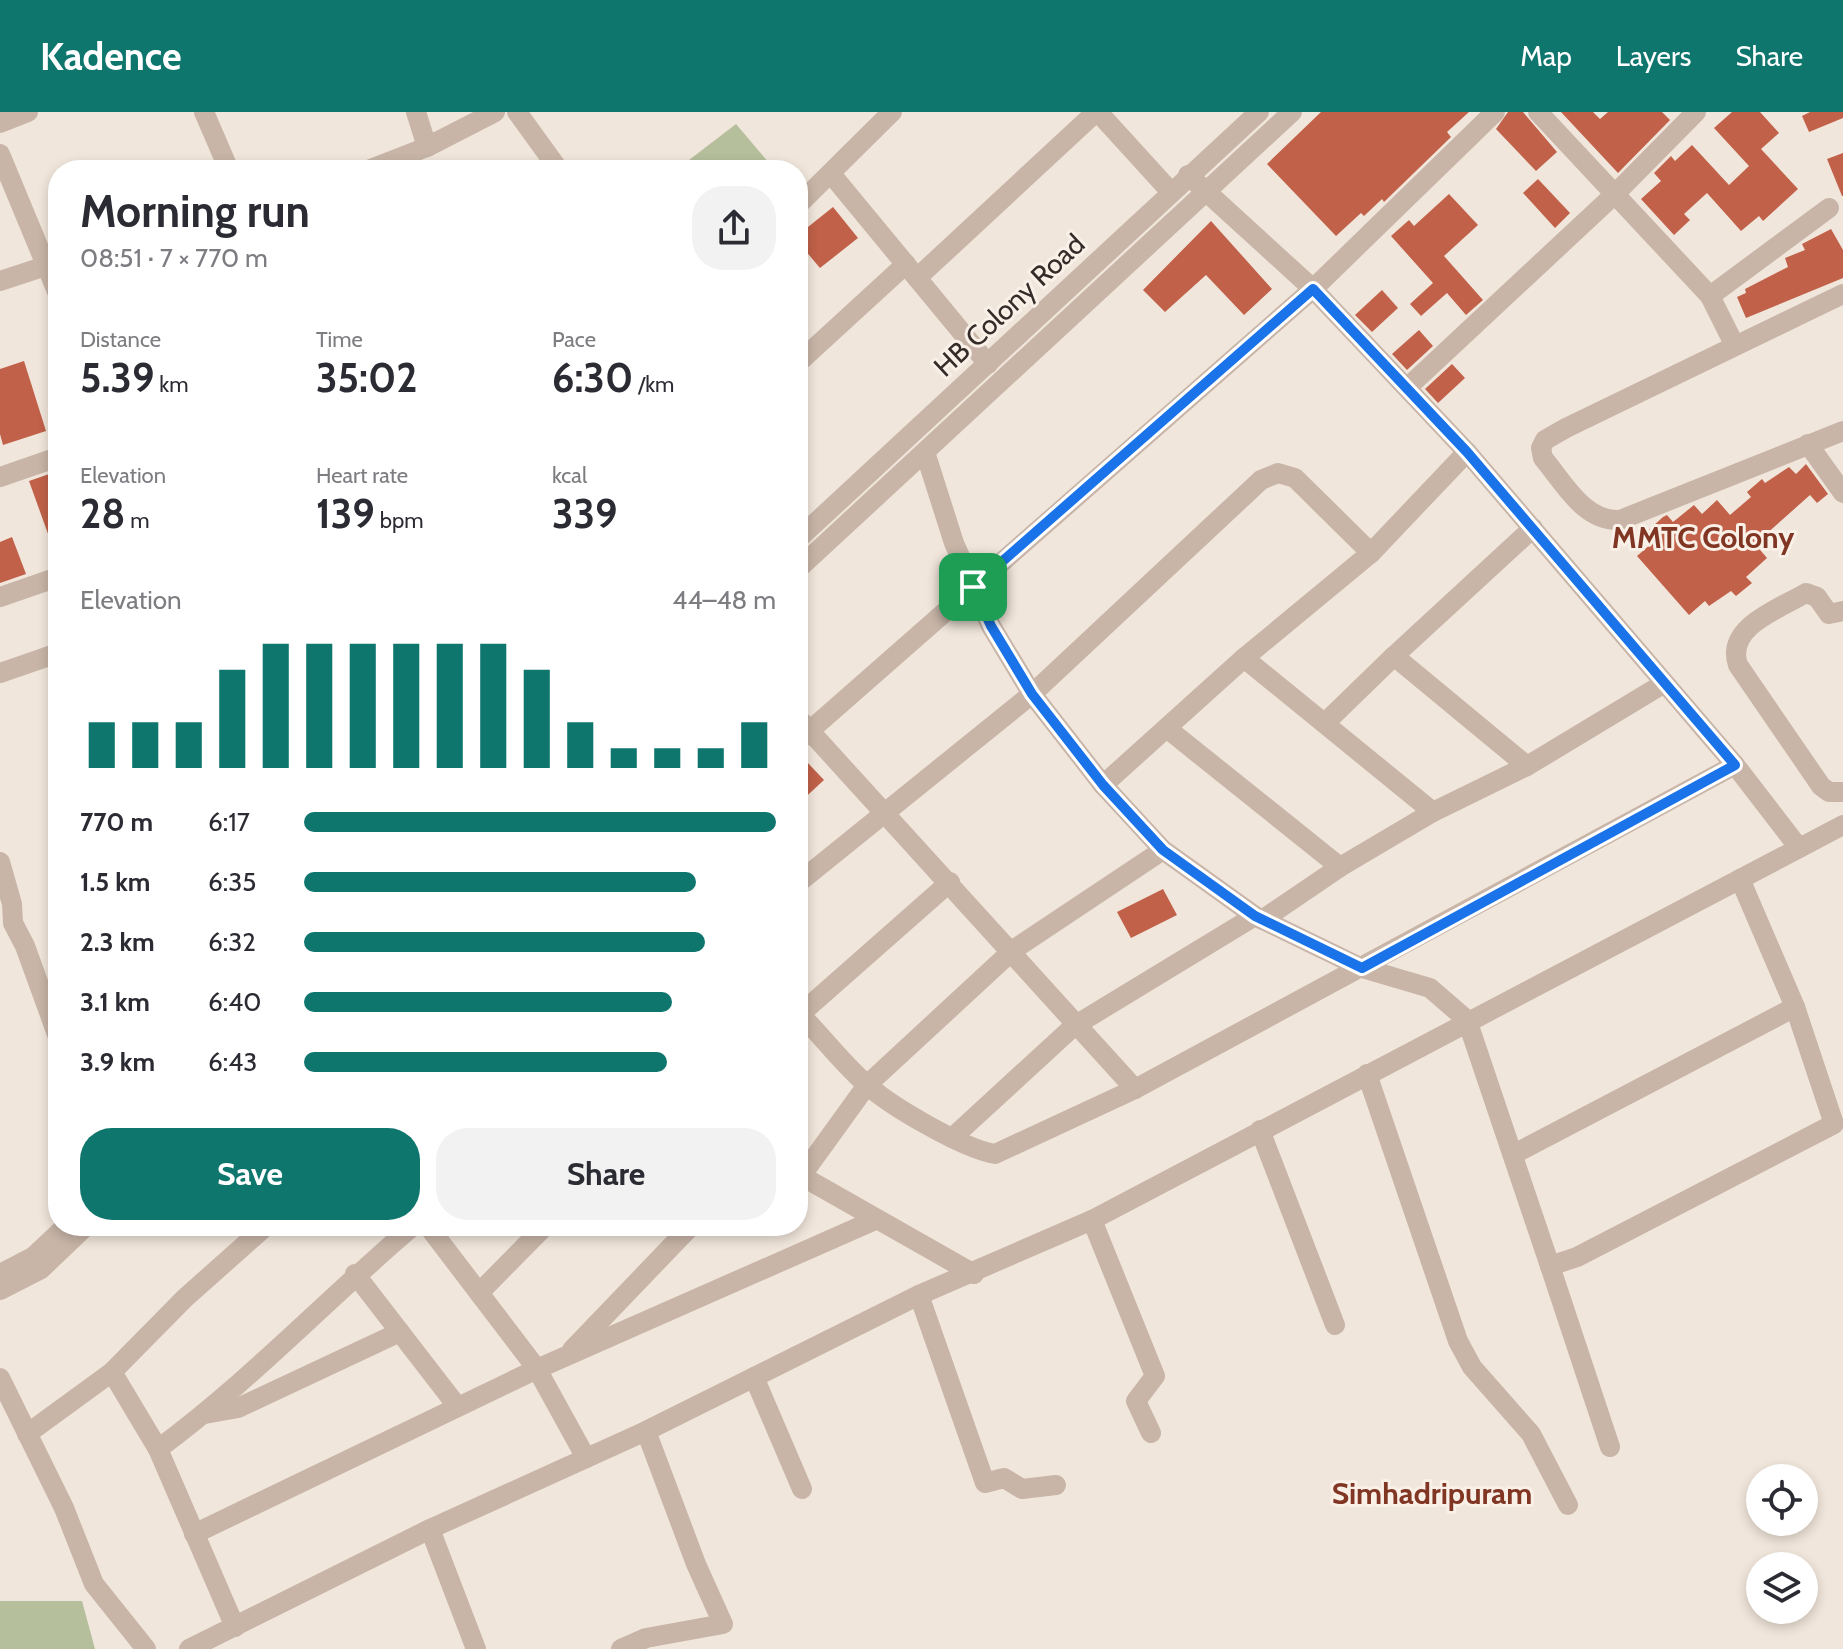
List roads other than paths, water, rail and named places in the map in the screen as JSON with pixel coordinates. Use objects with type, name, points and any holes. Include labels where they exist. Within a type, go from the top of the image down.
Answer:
[{"type":"street","points":[[0,123],[28,112]]},
{"type":"street","points":[[204,112],[225,160]]},
{"type":"street","points":[[416,112],[427,147]]},
{"type":"street","points":[[394,160],[427,147],[495,112]]},
{"type":"street","points":[[517,112],[552,160]]},
{"type":"street","points":[[808,196],[892,112]]},
{"type":"street","points":[[808,355],[1097,112],[1170,191]]},
{"type":"street","name":"HB Colony Road","points":[[808,522],[988,364],[1170,191],[1259,112]]},
{"type":"street","points":[[808,560],[1204,190],[1292,112]]},
{"type":"street","points":[[808,725],[973,587],[1313,289],[1495,112]]},
{"type":"street","points":[[1538,112],[1710,296],[1734,344]]},
{"type":"street","points":[[1408,387],[1616,193],[1696,112]]},
{"type":"street","points":[[0,154],[48,253]]},
{"type":"street","points":[[832,175],[988,364]]},
{"type":"street","points":[[1188,175],[1313,289],[1408,387],[1735,765],[1799,848]]},
{"type":"street","points":[[1710,296],[1829,208]]},
{"type":"street","points":[[0,281],[48,265]]},
{"type":"street","points":[[1843,294],[1734,344],[1545,440],[1541,448],[1543,458],[1589,513],[1604,521],[1620,520],[1843,431]]},
{"type":"street","points":[[1808,444],[1843,493]]},
{"type":"street","points":[[925,452],[954,543],[991,626],[1032,694],[1103,785],[1163,850],[1259,918],[1362,968],[1430,988],[1467,1020],[1610,1447]]},
{"type":"street","points":[[1103,785],[1169,730],[1244,658],[1371,553],[1467,452]]},
{"type":"street","points":[[0,477],[48,460]]},
{"type":"street","points":[[808,874],[881,812],[1032,694],[1261,480],[1278,473],[1295,478],[1371,553]]},
{"type":"street","points":[[1326,722],[1533,528]]},
{"type":"street","points":[[808,532],[823,546]]},
{"type":"street","points":[[0,597],[48,580]]},
{"type":"street","points":[[1843,611],[1829,614],[1817,597],[1806,593],[1743,631],[1735,642],[1734,653],[1738,665],[1821,786],[1829,792],[1843,792]]},
{"type":"street","points":[[0,673],[48,656]]},
{"type":"street","points":[[1394,656],[1527,766]]},
{"type":"street","points":[[1244,658],[1433,812]]},
{"type":"street","points":[[952,1138],[1074,1026],[1433,812],[1527,766],[1663,684]]},
{"type":"street","points":[[1169,730],[1340,867]]},
{"type":"street","points":[[808,736],[950,882],[1013,950],[1074,1026],[1135,1089]]},
{"type":"street","points":[[808,1023],[867,1085],[952,1138],[977,1151],[995,1154],[1135,1089],[1735,765]]},
{"type":"street","points":[[189,1649],[430,1529],[646,1431],[919,1295],[974,1274],[1092,1220],[1467,1020],[1843,825]]},
{"type":"street","points":[[808,1164],[867,1085],[1013,950],[1163,850]]},
{"type":"street","points":[[0,862],[12,904],[13,923],[25,946],[48,1009]]},
{"type":"street","points":[[1550,1266],[1577,1257],[1839,1121],[1795,1007],[1740,879]]},
{"type":"street","points":[[808,1006],[950,882]]},
{"type":"street","points":[[1514,1154],[1795,1007]]},
{"type":"street","points":[[1367,1074],[1458,1341],[1472,1367],[1531,1434],[1568,1505]]},
{"type":"street","points":[[1260,1130],[1335,1325]]},
{"type":"street","points":[[808,1180],[974,1274]]},
{"type":"street","points":[[194,1534],[565,1356],[875,1220]]},
{"type":"street","points":[[1092,1220],[1155,1376],[1136,1401],[1151,1433]]},
{"type":"street","points":[[0,1274],[33,1257],[55,1236]]},
{"type":"street","points":[[0,1290],[41,1269],[76,1236]]},
{"type":"street","points":[[27,1434],[112,1372],[185,1298],[255,1236]]},
{"type":"street","points":[[158,1449],[205,1414],[355,1274],[401,1236]]},
{"type":"street","points":[[436,1236],[537,1369],[586,1458]]},
{"type":"street","points":[[479,1293],[535,1236]]},
{"type":"street","points":[[565,1356],[681,1236]]},
{"type":"street","points":[[355,1274],[457,1406]]},
{"type":"street","points":[[919,1295],[985,1483],[1004,1478],[1022,1489],[1056,1485]]},
{"type":"street","points":[[205,1414],[238,1408],[400,1332]]},
{"type":"street","points":[[112,1372],[158,1449],[235,1627]]},
{"type":"street","points":[[754,1377],[802,1489]]},
{"type":"street","points":[[0,1378],[64,1508],[94,1584],[146,1649]]},
{"type":"street","points":[[621,1649],[646,1638],[723,1624],[696,1564],[646,1431]]},
{"type":"street","points":[[430,1529],[476,1649]]},
{"type":"district","name":"MMTC Colony","points":[[1703,537]]},
{"type":"district","name":"Simhadripuram","points":[[1432,1493]]}]
